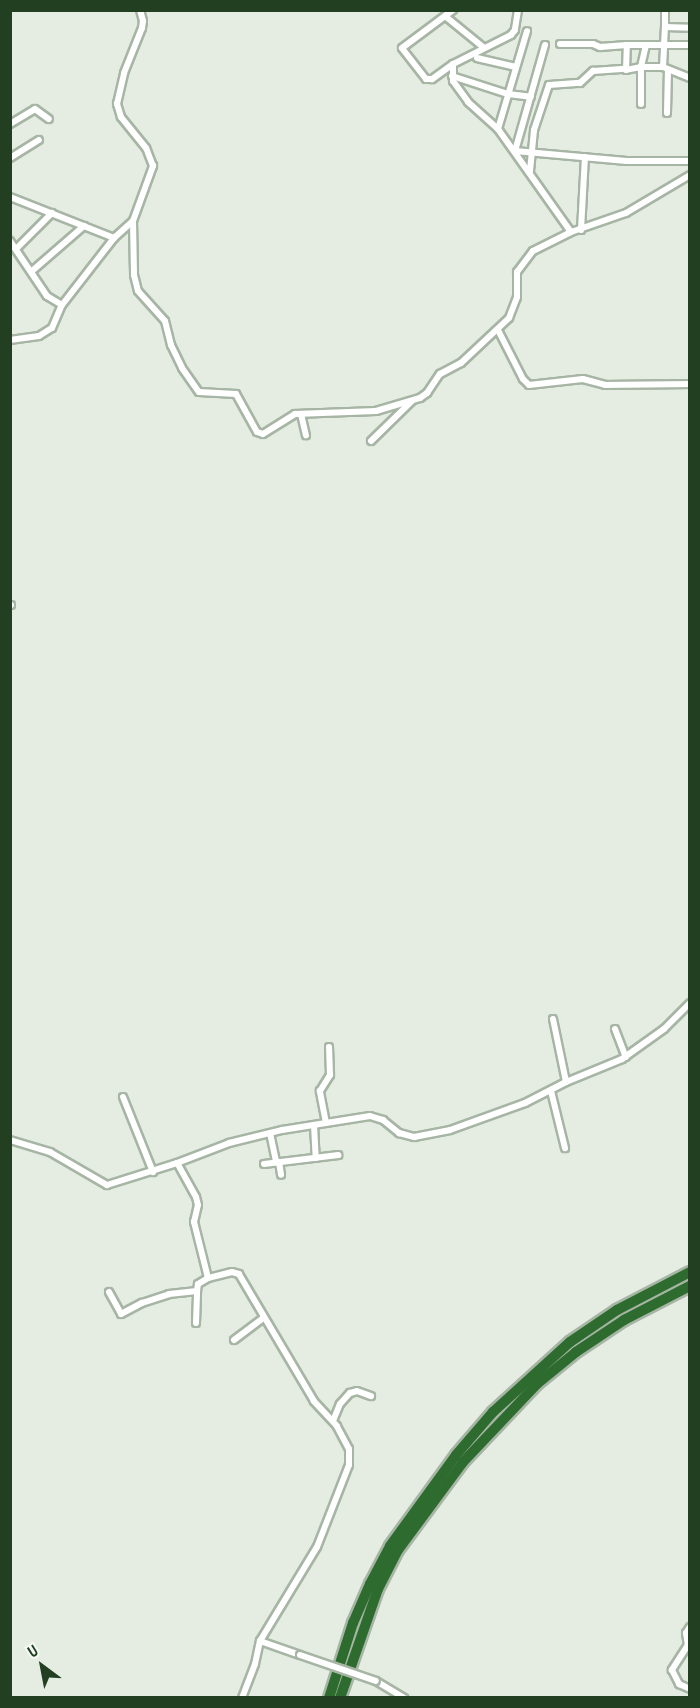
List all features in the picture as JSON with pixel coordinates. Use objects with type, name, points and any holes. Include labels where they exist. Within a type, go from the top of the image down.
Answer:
[{"type":"highway","points":[[329,1698],[353,1623],[390,1546],[422,1500],[485,1420],[530,1376],[570,1342],[617,1310],[690,1272]]},
{"type":"highway","points":[[340,1698],[378,1589],[398,1550],[463,1462],[530,1391],[576,1352],[624,1320],[690,1286]]},
{"type":"street","points":[[140,10],[142,28],[124,73],[117,104],[122,117],[146,148],[153,166],[133,221],[134,275],[138,291],[165,321],[171,345],[195,389],[204,393],[236,394],[260,434],[284,419],[301,414],[359,413],[412,401],[427,393],[440,374],[461,363],[498,330],[514,307],[517,272],[523,260],[548,241],[626,213],[690,175]]},
{"type":"street","points":[[453,10],[402,48],[426,79],[432,79],[483,47],[511,35],[515,30],[518,10]]},
{"type":"street","points":[[665,10],[667,112]]},
{"type":"street","points":[[445,16],[483,47]]},
{"type":"street","points":[[665,27],[690,28]]},
{"type":"street","points":[[498,129],[527,31]]},
{"type":"street","points":[[560,44],[593,44],[600,47],[690,45]]},
{"type":"street","points":[[515,151],[545,45]]},
{"type":"street","points":[[625,69],[627,45]]},
{"type":"street","points":[[641,104],[641,67],[646,45]]},
{"type":"street","points":[[477,58],[516,67]]},
{"type":"street","points":[[453,64],[452,76],[457,89],[498,129],[571,232]]},
{"type":"street","points":[[530,172],[534,130],[549,85],[580,83],[593,71],[641,67],[665,68],[690,78]]},
{"type":"street","points":[[452,76],[508,94],[531,97]]},
{"type":"street","points":[[10,124],[35,109],[49,119]]},
{"type":"street","points":[[10,158],[39,140]]},
{"type":"street","points":[[515,151],[627,161],[690,161]]},
{"type":"street","points":[[581,230],[585,157]]},
{"type":"street","points":[[10,197],[114,238]]},
{"type":"street","points":[[16,249],[52,213]]},
{"type":"street","points":[[10,340],[46,333],[57,321],[62,305],[114,238],[133,221]]},
{"type":"street","points":[[32,271],[84,226]]},
{"type":"street","points":[[10,242],[47,296],[62,305]]},
{"type":"street","points":[[498,330],[522,378],[529,385],[545,381],[583,379],[605,385],[690,384]]},
{"type":"street","points":[[371,441],[412,401]]},
{"type":"street","points":[[301,414],[306,435]]},
{"type":"street","points":[[10,1140],[50,1152],[107,1185],[153,1172],[229,1143],[326,1123],[377,1117],[406,1136],[424,1137],[481,1120],[626,1057],[664,1029],[689,1004]]},
{"type":"street","points":[[554,1019],[566,1082]]},
{"type":"street","points":[[615,1029],[626,1057]]},
{"type":"street","points":[[326,1123],[320,1091],[330,1075],[329,1047]]},
{"type":"street","points":[[550,1091],[565,1148]]},
{"type":"street","points":[[123,1097],[153,1172]]},
{"type":"street","points":[[314,1125],[316,1158]]},
{"type":"street","points":[[270,1133],[281,1175]]},
{"type":"street","points":[[264,1164],[338,1155]]},
{"type":"street","points":[[177,1162],[196,1197],[198,1206],[194,1222],[208,1278]]},
{"type":"street","points":[[196,1323],[198,1284],[208,1278],[232,1272],[239,1274],[314,1401],[333,1421],[346,1440],[349,1465],[316,1547],[260,1641],[255,1664],[242,1698]]},
{"type":"street","points":[[110,1292],[121,1314],[142,1303],[169,1294],[197,1292]]},
{"type":"street","points":[[234,1340],[263,1318]]},
{"type":"street","points":[[333,1421],[340,1404],[350,1393],[357,1391],[371,1396]]},
{"type":"street","points":[[690,1627],[686,1633],[688,1645],[672,1671],[679,1684],[690,1689]]},
{"type":"street","points":[[260,1641],[376,1682],[404,1698]]}]
